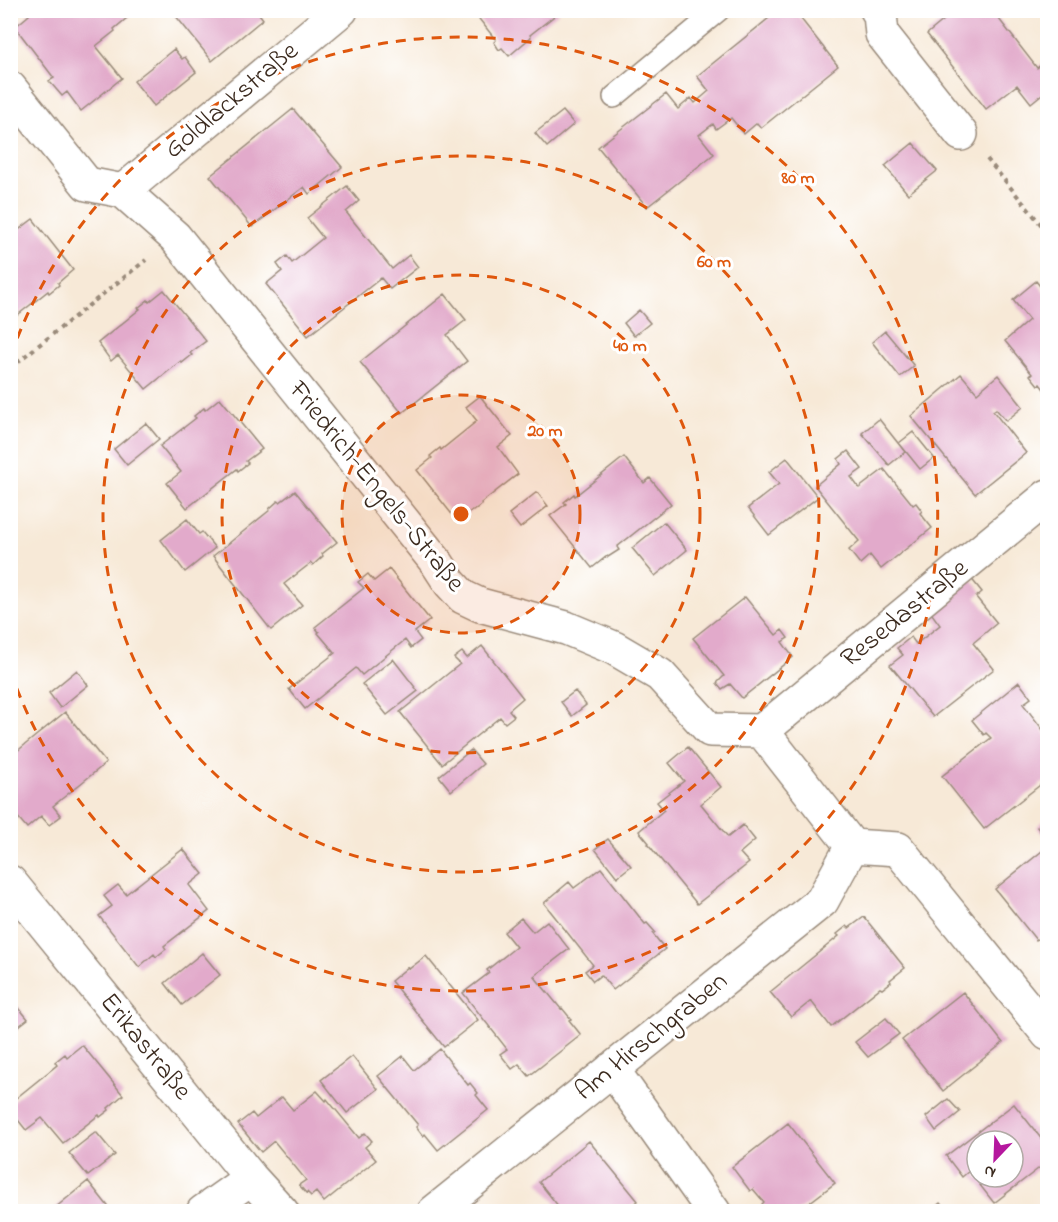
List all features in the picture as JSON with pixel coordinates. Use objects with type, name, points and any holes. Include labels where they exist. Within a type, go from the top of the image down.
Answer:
[{"type":"street","name":"Goldlackstraße","points":[[123,191],[342,10]]},
{"type":"street","points":[[877,10],[880,14],[882,34],[961,134]]},
{"type":"street","points":[[10,88],[87,184],[123,191]]},
{"type":"street","name":"Friedrich-Engels-Straße","points":[[123,191],[175,237],[463,597],[480,605],[566,628],[614,648],[660,675],[710,730],[762,731]]},
{"type":"street","name":"Resedastraße","points":[[762,731],[1047,496]]},
{"type":"street","points":[[762,731],[852,846],[898,849],[1047,1034]]},
{"type":"street","name":"Am Hirschgraben","points":[[434,1212],[822,901],[852,846]]},
{"type":"street","name":"Erikastraße","points":[[10,882],[251,1178],[282,1212]]},
{"type":"street","points":[[612,1069],[714,1212]]},
{"type":"street","points":[[203,1212],[251,1178]]},
{"type":"lane","points":[[614,97],[719,10]]},
{"type":"path","points":[[961,134],[974,143],[1047,233]]},
{"type":"path","points":[[10,368],[175,237]]},
{"type":"building","points":[[31,10],[133,10],[134,12],[114,29],[115,31],[96,46],[122,78],[81,111],[67,92],[62,96],[49,81],[54,78],[15,27],[29,15]]},
{"type":"building","points":[[171,10],[256,10],[263,19],[212,61]]},
{"type":"building","points":[[472,10],[556,10],[558,13],[530,35],[531,37],[509,56],[502,48],[499,50],[494,42],[496,40]]},
{"type":"building","points":[[779,10],[794,10],[838,66],[761,128],[757,123],[744,134],[731,118],[716,129],[713,124],[699,135],[714,154],[647,207],[598,147],[666,94],[678,109],[691,98],[695,103],[709,91],[697,76]]},
{"type":"building","points":[[956,10],[992,10],[1037,68],[1047,60],[1047,90],[1031,103],[1017,85],[986,109],[927,34]]},
{"type":"building","points":[[174,49],[182,59],[185,57],[196,72],[154,106],[134,81]]},
{"type":"building","points":[[293,109],[342,167],[309,194],[304,187],[252,227],[210,176]]},
{"type":"building","points":[[563,111],[574,124],[547,147],[535,133]]},
{"type":"building","points":[[913,143],[937,171],[908,194],[885,166]]},
{"type":"building","points":[[347,186],[359,201],[346,212],[392,269],[409,255],[418,267],[390,289],[381,278],[308,336],[266,284],[282,271],[277,264],[287,256],[292,263],[323,238],[307,218]]},
{"type":"building","points":[[33,219],[73,270],[58,283],[59,285],[10,321],[10,234]]},
{"type":"building","points":[[1036,281],[1047,295],[1047,393],[1040,384],[1038,385],[1030,375],[1032,374],[1005,341],[1029,320],[1013,300]]},
{"type":"building","points":[[164,290],[206,341],[190,353],[192,355],[182,363],[181,361],[146,389],[118,355],[111,361],[98,343],[140,309],[138,308]]},
{"type":"building","points":[[445,294],[466,320],[447,335],[467,361],[402,413],[360,362]]},
{"type":"building","points":[[639,310],[650,323],[634,336],[624,323]]},
{"type":"building","points":[[885,331],[914,366],[900,377],[872,342]]},
{"type":"building","points":[[961,374],[977,393],[998,375],[1023,407],[1006,421],[996,409],[993,411],[1026,453],[975,494],[911,416]]},
{"type":"building","points":[[480,396],[512,436],[498,447],[518,474],[458,522],[417,470],[432,458],[430,456],[477,421],[466,407]]},
{"type":"building","points":[[220,398],[262,449],[246,461],[248,463],[238,471],[237,469],[187,508],[167,483],[181,472],[160,446],[196,418],[194,416],[204,408],[205,410]]},
{"type":"building","points":[[879,419],[905,452],[889,465],[862,433]]},
{"type":"building","points":[[146,423],[159,439],[127,465],[114,449]]},
{"type":"building","points":[[913,432],[934,458],[920,469],[899,443]]},
{"type":"building","points":[[848,451],[862,469],[851,477],[859,488],[884,469],[913,505],[916,503],[922,511],[920,513],[932,528],[881,569],[870,555],[860,564],[849,550],[859,541],[815,486],[841,464],[838,459]]},
{"type":"building","points":[[624,457],[644,483],[650,478],[671,504],[617,547],[619,550],[592,568],[550,516],[566,504],[564,502],[574,494],[575,496]]},
{"type":"building","points":[[787,458],[818,497],[769,535],[748,508],[779,484],[769,472]]},
{"type":"building","points":[[295,491],[337,542],[313,565],[311,563],[284,584],[302,605],[271,630],[213,556],[278,501],[280,502]]},
{"type":"building","points":[[537,492],[548,506],[520,528],[509,514]]},
{"type":"building","points":[[187,519],[215,548],[185,572],[161,540]]},
{"type":"building","points":[[664,522],[687,550],[655,576],[632,548]]},
{"type":"building","points":[[389,569],[430,620],[415,632],[421,640],[411,648],[405,640],[362,675],[356,668],[305,709],[289,689],[335,653],[315,627],[364,588],[358,582],[368,574],[374,581]]},
{"type":"building","points":[[970,577],[982,592],[976,597],[997,623],[973,643],[994,669],[933,717],[890,665],[903,655],[897,648],[911,637],[916,644],[940,625],[929,610]]},
{"type":"building","points":[[745,597],[776,635],[782,630],[788,638],[782,642],[793,657],[742,698],[730,684],[722,689],[717,683],[724,676],[693,638]]},
{"type":"building","points":[[482,646],[523,698],[509,710],[514,716],[505,723],[500,717],[442,764],[400,712],[460,664],[454,658],[462,652],[467,658]]},
{"type":"building","points":[[393,659],[418,691],[387,715],[362,684]]},
{"type":"building","points":[[77,670],[88,685],[60,708],[49,693]]},
{"type":"building","points":[[1019,682],[1031,698],[1023,704],[1047,735],[1047,786],[1044,782],[984,829],[942,776],[991,738],[986,733],[984,735],[972,720]]},
{"type":"building","points":[[575,691],[586,705],[572,716],[561,702]]},
{"type":"building","points":[[65,712],[106,763],[53,806],[61,816],[49,825],[41,816],[27,828],[10,808],[10,757]]},
{"type":"building","points":[[688,747],[721,787],[701,804],[728,837],[743,825],[755,840],[740,853],[749,863],[697,904],[639,831],[664,810],[657,802],[684,781],[669,763]]},
{"type":"building","points":[[471,750],[483,764],[451,791],[439,776]]},
{"type":"building","points":[[1047,818],[1047,840],[1037,827]]},
{"type":"building","points":[[608,839],[631,866],[617,877],[595,849]]},
{"type":"building","points":[[1047,847],[1047,931],[1036,940],[995,889]]},
{"type":"building","points":[[183,849],[203,874],[189,885],[209,911],[164,946],[166,949],[156,957],[154,954],[139,967],[99,916],[112,906],[104,896],[118,885],[126,894]]},
{"type":"building","points":[[601,868],[645,924],[647,923],[655,932],[653,934],[665,949],[613,990],[601,975],[593,981],[585,971],[593,965],[544,903],[569,882],[574,888]]},
{"type":"building","points":[[864,917],[905,968],[890,980],[891,982],[882,989],[880,988],[831,1027],[811,1001],[791,1017],[770,992],[839,936],[837,934],[847,926],[849,928]]},
{"type":"building","points":[[521,918],[533,932],[547,921],[569,949],[534,976],[571,1019],[569,1020],[581,1035],[529,1076],[519,1064],[512,1069],[500,1054],[507,1049],[463,993],[489,973],[487,970],[516,947],[504,932]]},
{"type":"building","points":[[202,953],[220,975],[182,1005],[165,983]]},
{"type":"building","points":[[426,956],[478,1020],[444,1047],[391,981]]},
{"type":"building","points":[[963,992],[1003,1043],[943,1091],[902,1040]]},
{"type":"building","points":[[10,997],[28,1019],[10,1033]]},
{"type":"building","points":[[886,1018],[899,1034],[868,1057],[855,1042]]},
{"type":"building","points":[[82,1045],[123,1095],[108,1108],[109,1110],[63,1143],[42,1118],[26,1130],[10,1110],[10,1103],[57,1065],[55,1062],[65,1054],[67,1057]]},
{"type":"building","points":[[440,1049],[468,1085],[470,1083],[478,1093],[476,1095],[488,1110],[438,1150],[425,1134],[423,1136],[416,1127],[418,1125],[378,1076],[403,1056],[414,1070]]},
{"type":"building","points":[[352,1056],[378,1089],[347,1113],[321,1080]]},
{"type":"building","points":[[317,1091],[326,1101],[327,1099],[359,1138],[365,1133],[372,1141],[365,1147],[376,1160],[324,1202],[316,1192],[311,1196],[299,1185],[306,1180],[274,1141],[261,1152],[238,1124],[252,1113],[256,1118],[282,1097],[293,1110]]},
{"type":"building","points":[[948,1099],[960,1112],[936,1131],[926,1117]]},
{"type":"building","points":[[1014,1104],[1047,1146],[1047,1162],[1025,1179],[1025,1129],[981,1129]]},
{"type":"building","points":[[788,1123],[835,1183],[797,1212],[767,1212],[762,1204],[764,1202],[753,1189],[750,1191],[732,1167]]},
{"type":"building","points":[[96,1132],[115,1155],[88,1176],[69,1153]]},
{"type":"building","points":[[589,1141],[638,1201],[625,1212],[563,1212],[539,1182]]},
{"type":"building","points":[[965,1141],[965,1174],[962,1177],[946,1156]]},
{"type":"building","points":[[88,1181],[111,1210],[109,1212],[50,1212]]},
{"type":"building","points":[[983,1189],[1012,1189],[994,1203]]},
{"type":"building","points":[[940,1203],[947,1212],[929,1212]]}]
